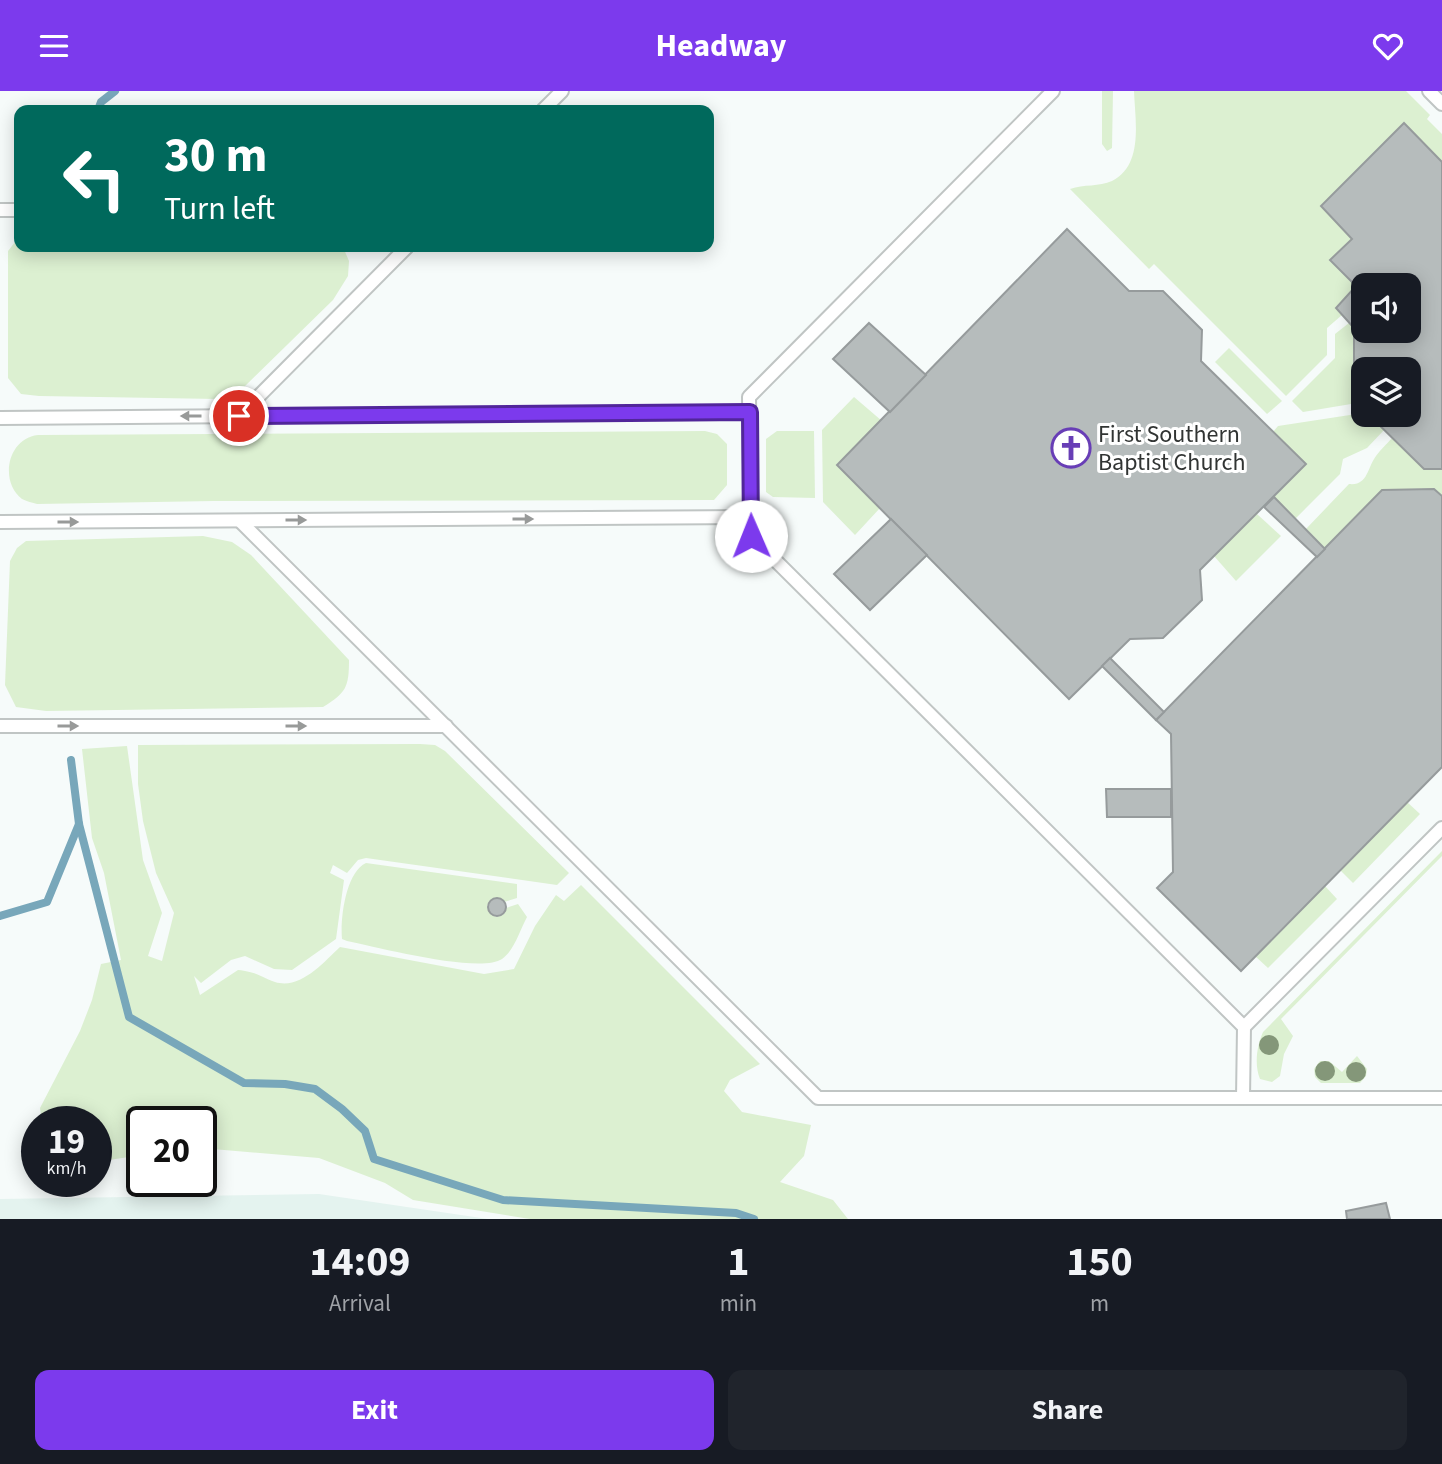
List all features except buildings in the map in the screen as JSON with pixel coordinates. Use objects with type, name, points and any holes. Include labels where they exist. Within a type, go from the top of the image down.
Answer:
[{"type":"lane","points":[[548,105],[562,91]]},
{"type":"lane","points":[[1053,91],[749,397],[751,536],[1244,1027]]},
{"type":"lane","points":[[1429,91],[1442,104]]},
{"type":"lane","points":[[239,416],[402,252]]},
{"type":"lane","points":[[0,418],[750,412]]},
{"type":"lane","points":[[0,522],[751,517]]},
{"type":"lane","points":[[240,521],[818,1098],[1442,1098]]},
{"type":"lane","points":[[0,726],[446,726]]},
{"type":"lane","points":[[1244,1098],[1244,1027],[1442,828]]},
{"type":"shaded area","points":[[319,1194],[488,1219],[0,1219],[0,1199]]},
{"type":"green space","points":[[1102,91],[1113,91],[1112,148],[1107,151],[1102,144]]},
{"type":"green space","points":[[1134,91],[1406,91],[1430,115],[1427,119],[1442,134],[1442,162],[1404,123],[1321,206],[1352,239],[1331,260],[1351,281],[1351,292],[1336,308],[1342,315],[1327,328],[1327,355],[1286,396],[1154,264],[1149,269],[1070,189],[1102,184],[1122,174],[1133,153],[1136,128]]},
{"type":"green space","points":[[14,243],[14,252],[345,252],[349,261],[348,276],[333,300],[242,389],[218,399],[39,396],[21,394],[8,378],[8,251]]},
{"type":"green space","points":[[1349,323],[1351,325],[1354,357],[1351,357],[1351,404],[1303,412],[1292,401],[1335,358],[1335,334]]},
{"type":"green space","points":[[1229,348],[1282,401],[1267,414],[1215,362]]},
{"type":"green space","points":[[854,397],[882,421],[837,464],[880,508],[855,535],[823,502],[822,430]]},
{"type":"green space","points":[[1351,415],[1351,427],[1381,427],[1384,430],[1367,448],[1343,459],[1340,474],[1295,519],[1274,497],[1306,464],[1273,432],[1278,426]]},
{"type":"green space","points":[[705,431],[717,434],[727,444],[727,485],[714,500],[37,504],[22,499],[15,492],[9,473],[13,453],[19,444],[38,435]]},
{"type":"green space","points":[[777,431],[814,431],[815,498],[773,497],[766,492],[766,439]]},
{"type":"green space","points":[[1392,438],[1424,469],[1442,469],[1442,496],[1434,489],[1382,490],[1325,549],[1306,529],[1349,484],[1364,479],[1376,456]]},
{"type":"green space","points":[[1257,514],[1281,536],[1236,581],[1214,556]]},
{"type":"green space","points":[[203,536],[232,542],[251,555],[349,660],[347,683],[337,698],[323,707],[46,711],[16,707],[5,685],[10,561],[17,548],[26,541]]},
{"type":"green space","points":[[138,745],[435,745],[445,751],[569,873],[557,885],[366,858],[358,860],[347,873],[333,865],[330,873],[344,880],[336,939],[292,970],[274,969],[245,956],[231,960],[201,983],[194,976],[200,995],[238,970],[275,982],[302,979],[340,947],[484,974],[514,969],[535,926],[556,895],[564,901],[581,885],[760,1064],[730,1080],[724,1091],[742,1112],[811,1125],[804,1156],[780,1182],[833,1200],[848,1219],[530,1219],[413,1200],[385,1183],[319,1158],[217,1149],[217,1106],[126,1106],[126,1157],[112,1160],[112,1106],[41,1106],[80,1031],[92,1000],[101,964],[121,960],[104,873],[92,838],[82,749],[127,746],[143,860],[162,913],[148,956],[162,961],[174,913],[156,873],[143,821],[138,784]]},
{"type":"green space","points":[[1407,802],[1420,814],[1353,883],[1340,870]]},
{"type":"green space","points":[[1442,851],[1442,856],[1281,1019],[1293,1036],[1284,1054],[1280,1076],[1272,1082],[1260,1079],[1257,1055],[1263,1032]]},
{"type":"green space","points":[[366,863],[517,884],[517,898],[504,902],[497,898],[491,900],[487,906],[496,917],[504,914],[506,908],[518,904],[527,917],[510,951],[502,959],[490,963],[427,958],[347,941],[342,939],[343,908],[349,885],[359,868]]},
{"type":"green space","points":[[1325,886],[1337,899],[1268,968],[1255,956]]},
{"type":"green space","points":[[1357,1056],[1367,1069],[1366,1076],[1360,1083],[1321,1083],[1315,1077],[1314,1069],[1320,1061],[1329,1061],[1342,1072]]},
{"type":"waterway","points":[[100,105],[115,91]]},
{"type":"waterway","points":[[71,760],[79,824],[129,1017],[244,1083],[285,1084],[315,1089],[365,1131],[374,1159],[503,1200],[736,1213],[754,1219]]},
{"type":"waterway","points":[[0,916],[47,902],[79,824]]},
{"type":"place","name":"First Southern Baptist Church","points":[[1071,448]]},
{"type":"route","points":[[239,416],[750,412],[751,536]]}]
